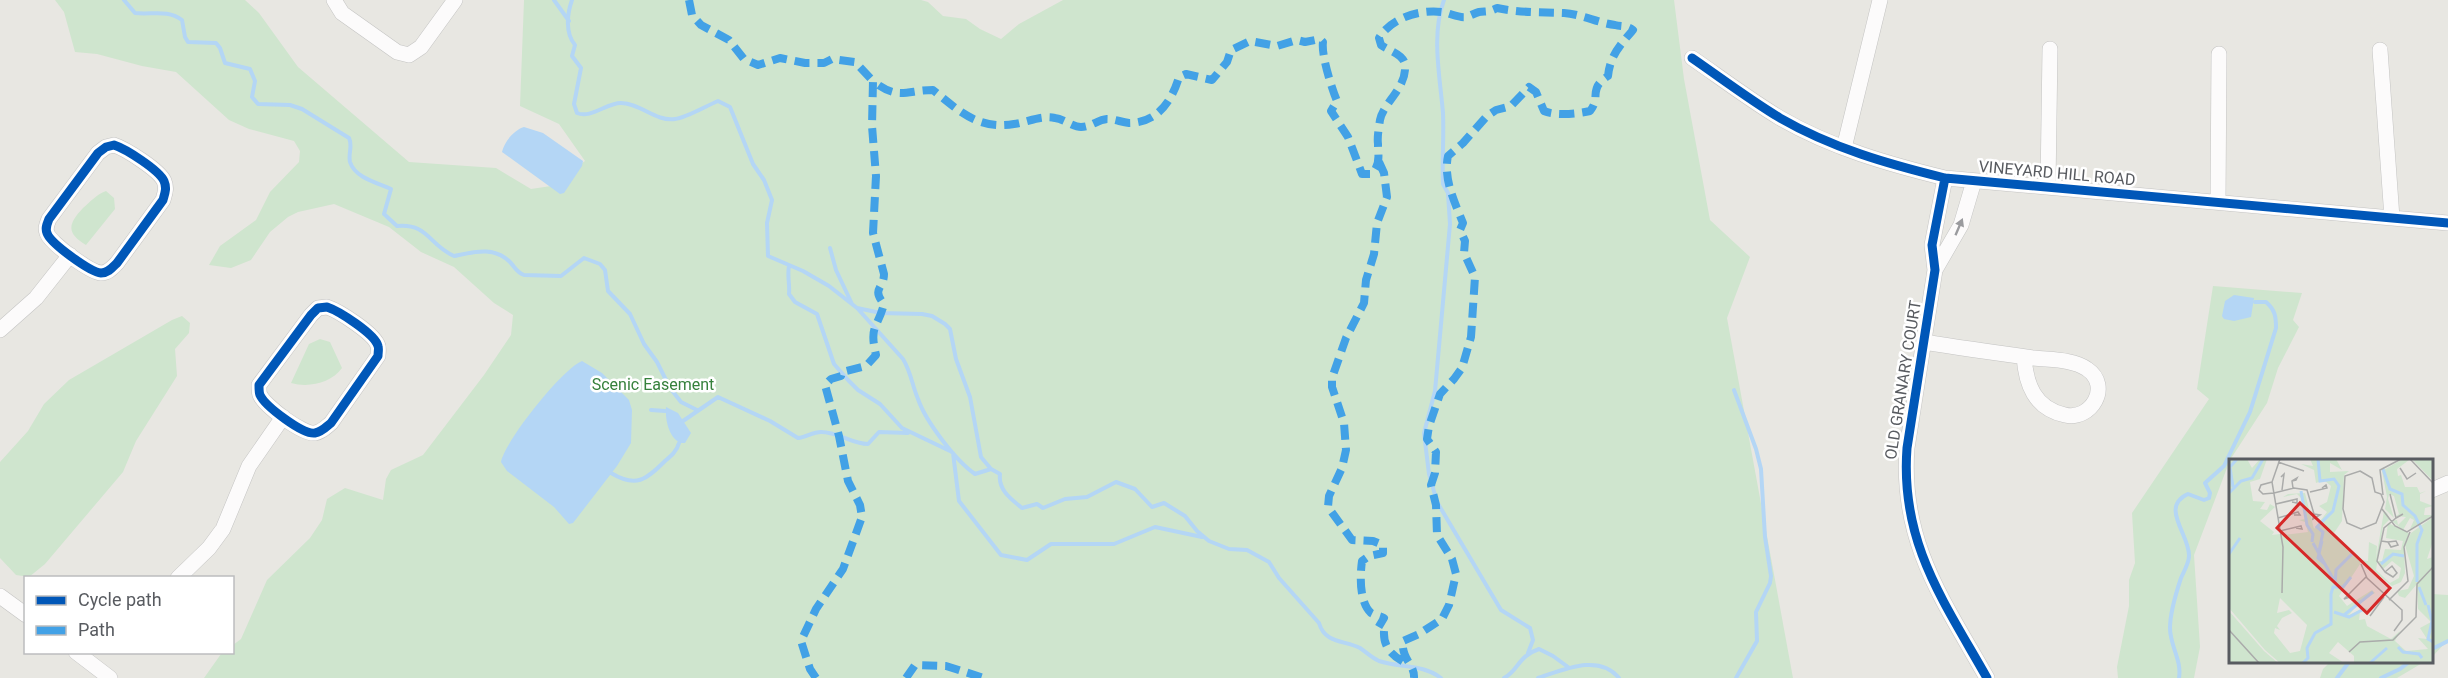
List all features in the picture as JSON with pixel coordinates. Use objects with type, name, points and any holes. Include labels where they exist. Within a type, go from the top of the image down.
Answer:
[{"type":"street","points":[[334,0],[342,13],[397,52],[409,55],[421,47],[455,0]]},
{"type":"street","points":[[1844,148],[1880,0]]},
{"type":"street","points":[[2048,186],[2050,49]]},
{"type":"street","points":[[2380,50],[2392,218]]},
{"type":"street","points":[[2218,202],[2219,54]]},
{"type":"street","name":"VINEYARD HILL ROAD","points":[[1692,58],[1781,118],[1844,148],[1875,160],[1945,178],[2448,223]]},
{"type":"street","points":[[114,145],[123,148],[159,175],[164,181],[166,191],[163,200],[110,270],[102,273],[93,271],[70,255],[53,242],[47,235],[46,227],[49,219],[99,153],[106,147],[114,145]]},
{"type":"street","name":"OLD GRANARY COURT","points":[[1945,178],[1932,245],[1935,270],[1906,448],[1907,504],[1918,550],[1944,603],[1987,678]]},
{"type":"street","name":"OLD GRANARY COURT","points":[[1935,270],[1961,225],[1974,181]]},
{"type":"street","points":[[0,330],[36,298],[70,255]]},
{"type":"street","points":[[327,307],[336,310],[374,338],[378,347],[374,363],[323,431],[313,434],[299,429],[284,417],[265,402],[260,394],[259,386],[318,308],[327,307]]},
{"type":"street","points":[[1924,342],[2078,364],[2089,370],[2095,377],[2098,387],[2094,406],[2076,417],[2050,410],[2030,391],[2024,357]]},
{"type":"street","points":[[179,576],[208,548],[223,529],[249,466],[284,417]]},
{"type":"street","points":[[2433,490],[2448,483]]},
{"type":"street","points":[[0,596],[24,614]]},
{"type":"street","points":[[86,656],[110,678]]},
{"type":"green space","name":"Scenic Easement","points":[[55,0],[245,0],[259,13],[298,67],[409,162],[496,168],[531,189],[551,186],[585,161],[559,124],[520,106],[524,0],[921,0],[928,2],[943,16],[966,19],[1001,39],[1019,24],[1063,0],[1674,0],[1684,79],[1710,220],[1750,257],[1727,318],[1793,678],[204,678],[221,654],[234,654],[234,644],[241,639],[267,580],[310,538],[322,520],[327,499],[345,488],[383,500],[386,479],[391,470],[423,455],[484,375],[511,335],[513,315],[494,303],[454,267],[421,252],[389,227],[334,204],[298,212],[288,217],[270,232],[251,260],[231,268],[209,265],[220,246],[256,220],[270,192],[299,162],[300,151],[294,141],[249,129],[229,120],[176,72],[97,54],[75,52],[64,12]]},
{"type":"green space","points":[[106,191],[114,198],[115,209],[86,245],[72,232],[72,224],[83,208],[96,196]]},
{"type":"green space","points":[[2213,286],[2302,293],[2293,320],[2299,327],[2278,368],[2267,403],[2229,459],[2194,555],[2200,647],[2194,678],[2118,678],[2117,667],[2129,606],[2129,580],[2135,563],[2132,513],[2209,399],[2197,389]]},
{"type":"green space","points":[[182,316],[190,323],[189,333],[175,349],[177,376],[136,441],[123,472],[45,564],[30,576],[16,575],[0,558],[0,462],[28,431],[44,404],[69,380]]},
{"type":"green space","points":[[320,339],[330,342],[342,368],[326,381],[305,385],[291,383],[309,344]]},
{"type":"green space","points":[[2433,594],[2448,595],[2448,640],[2433,656]]},
{"type":"green space","points":[[2329,663],[2422,663],[2397,678],[2320,678],[2323,669]]},
{"type":"water","points":[[524,127],[543,133],[583,161],[564,193],[560,194],[502,152],[510,137]]},
{"type":"water","points":[[2234,295],[2254,298],[2251,317],[2234,321],[2224,319],[2222,316],[2225,301]]},
{"type":"water","points":[[582,361],[602,373],[629,400],[632,410],[631,443],[617,466],[573,523],[569,524],[554,507],[507,471],[501,462],[523,423],[561,377]]},
{"type":"water","points":[[666,407],[678,413],[691,433],[685,443],[673,437],[667,423]]},
{"type":"waterway","points":[[124,0],[135,13],[165,13],[182,20],[188,42],[216,43],[225,63],[250,69],[255,81],[252,97],[258,104],[290,105],[302,109],[349,138],[350,162],[353,168],[368,179],[391,189],[384,214],[397,226],[407,226],[422,231],[454,256],[484,252],[497,254],[504,257],[524,275],[561,276],[584,258],[600,264],[605,270],[608,291],[630,314],[644,344],[657,362],[670,388],[681,402],[697,410]]},
{"type":"waterway","points":[[554,0],[569,21]]},
{"type":"waterway","points":[[572,0],[568,29],[575,45],[572,56],[581,68],[574,104],[577,113],[588,114],[621,103],[635,106],[661,118],[675,119],[718,101],[730,107],[753,164],[764,180],[772,200],[767,223],[768,256],[803,271],[829,286],[857,308],[881,313],[922,314],[932,316],[945,324],[950,329],[956,359],[970,397],[981,457],[991,469],[1000,474],[1003,489],[1022,508],[1037,504],[1043,508],[1065,499],[1087,497],[1116,482],[1135,489],[1152,507],[1164,503],[1185,516],[1209,541],[1229,549],[1247,550],[1269,562],[1279,578],[1319,623],[1326,635],[1354,645],[1379,661],[1427,670],[1441,678]]},
{"type":"waterway","points":[[1444,0],[1437,41],[1443,113],[1443,184],[1448,193],[1450,224],[1435,391],[1424,433],[1429,474],[1437,502],[1501,610],[1530,628],[1533,640],[1528,653]]},
{"type":"waterway","points":[[830,248],[836,270],[852,304]]},
{"type":"waterway","points":[[789,266],[789,294],[795,302],[817,314],[834,364],[858,390],[880,404],[902,428],[950,451]]},
{"type":"waterway","points":[[2179,678],[2179,665],[2170,622],[2175,596],[2189,556],[2178,522],[2176,506],[2188,494],[2204,500],[2209,498],[2210,493],[2205,483],[2224,466],[2250,412],[2276,328],[2271,308],[2266,302],[2255,302]]},
{"type":"waterway","points":[[858,309],[903,359],[922,408],[951,451],[975,474],[991,469]]},
{"type":"waterway","points":[[1734,390],[1761,469],[1765,537],[1771,576],[1756,612],[1757,641],[1736,678]]},
{"type":"waterway","points":[[683,421],[718,397],[770,421],[798,438],[818,432],[868,444],[879,432],[908,433]]},
{"type":"waterway","points":[[651,410],[665,411]]},
{"type":"waterway","points":[[611,473],[627,480],[640,480],[652,473],[672,455],[679,443]]},
{"type":"waterway","points":[[953,453],[959,501],[1001,555],[1027,560],[1051,544],[1114,544],[1155,527],[1202,537]]},
{"type":"waterway","points":[[2433,648],[2448,641]]},
{"type":"waterway","points":[[1504,678],[1522,659],[1539,649],[1568,667]]},
{"type":"waterway","points":[[2337,678],[2348,663]]},
{"type":"waterway","points":[[2381,678],[2408,663]]},
{"type":"waterway","points":[[1538,678],[1569,668],[1591,665],[1611,670],[1619,678]]},
{"type":"marked path","points":[[689,0],[692,15],[701,25],[729,40],[744,59],[758,65],[780,58],[805,63],[824,63],[832,59],[855,62],[873,81]]},
{"type":"marked path","points":[[816,678],[810,669],[801,641],[816,609],[843,569],[862,517],[860,505],[848,481],[825,385],[831,379],[841,376],[842,372],[866,366],[876,355],[873,338],[884,304],[878,291],[884,274],[873,233],[876,176],[872,126],[873,81],[896,93],[933,90],[961,112],[990,124],[1014,124],[1050,117],[1081,127],[1107,119],[1129,123],[1148,119],[1162,109],[1179,77],[1186,74],[1212,80],[1227,62],[1231,50],[1250,41],[1277,46],[1297,40],[1305,42],[1320,39],[1323,42],[1325,63],[1337,101],[1331,111],[1348,137],[1362,174],[1372,174],[1378,163],[1380,120],[1405,73],[1402,58],[1381,45],[1379,38],[1398,20],[1433,11],[1466,17],[1497,8],[1523,12],[1570,14],[1629,27],[1633,30],[1613,57],[1608,76],[1598,85],[1595,101],[1590,111],[1567,114],[1544,111],[1536,92],[1529,87],[1511,106],[1496,110],[1487,116],[1448,156],[1448,182],[1463,223],[1460,230],[1465,241],[1464,253],[1475,277],[1471,337],[1462,368],[1440,394],[1427,439],[1436,452],[1435,473],[1431,485],[1436,505],[1437,535],[1452,559],[1456,574],[1449,605],[1442,619],[1403,641],[1404,653],[1414,673],[1414,678]]},
{"type":"marked path","points":[[1379,162],[1384,173],[1387,197],[1377,223],[1374,254],[1366,280],[1364,303],[1346,338],[1332,378],[1332,387],[1344,423],[1346,450],[1342,468],[1329,496],[1328,507],[1352,540],[1373,541],[1383,545],[1383,553],[1369,556],[1362,561],[1362,595],[1371,613],[1384,618],[1378,628],[1384,631],[1388,648],[1409,665]]},
{"type":"marked path","points":[[906,678],[915,665],[946,666],[984,678]]},
{"type":"cycle path","points":[[1692,58],[1758,104],[1800,129],[1861,154],[1945,178],[2448,223]]},
{"type":"cycle path","points":[[114,145],[134,155],[156,171],[164,181],[165,191],[163,200],[117,263],[108,271],[101,273],[88,268],[63,250],[50,238],[46,228],[49,219],[98,153],[114,145]]},
{"type":"cycle path","points":[[1945,178],[1932,245],[1935,270],[1907,448],[1907,482],[1910,513],[1928,569],[1987,678]]},
{"type":"cycle path","points":[[327,307],[364,329],[378,346],[378,356],[331,423],[320,432],[315,433],[294,425],[269,406],[260,395],[259,385],[311,315],[318,308],[327,307]]}]
